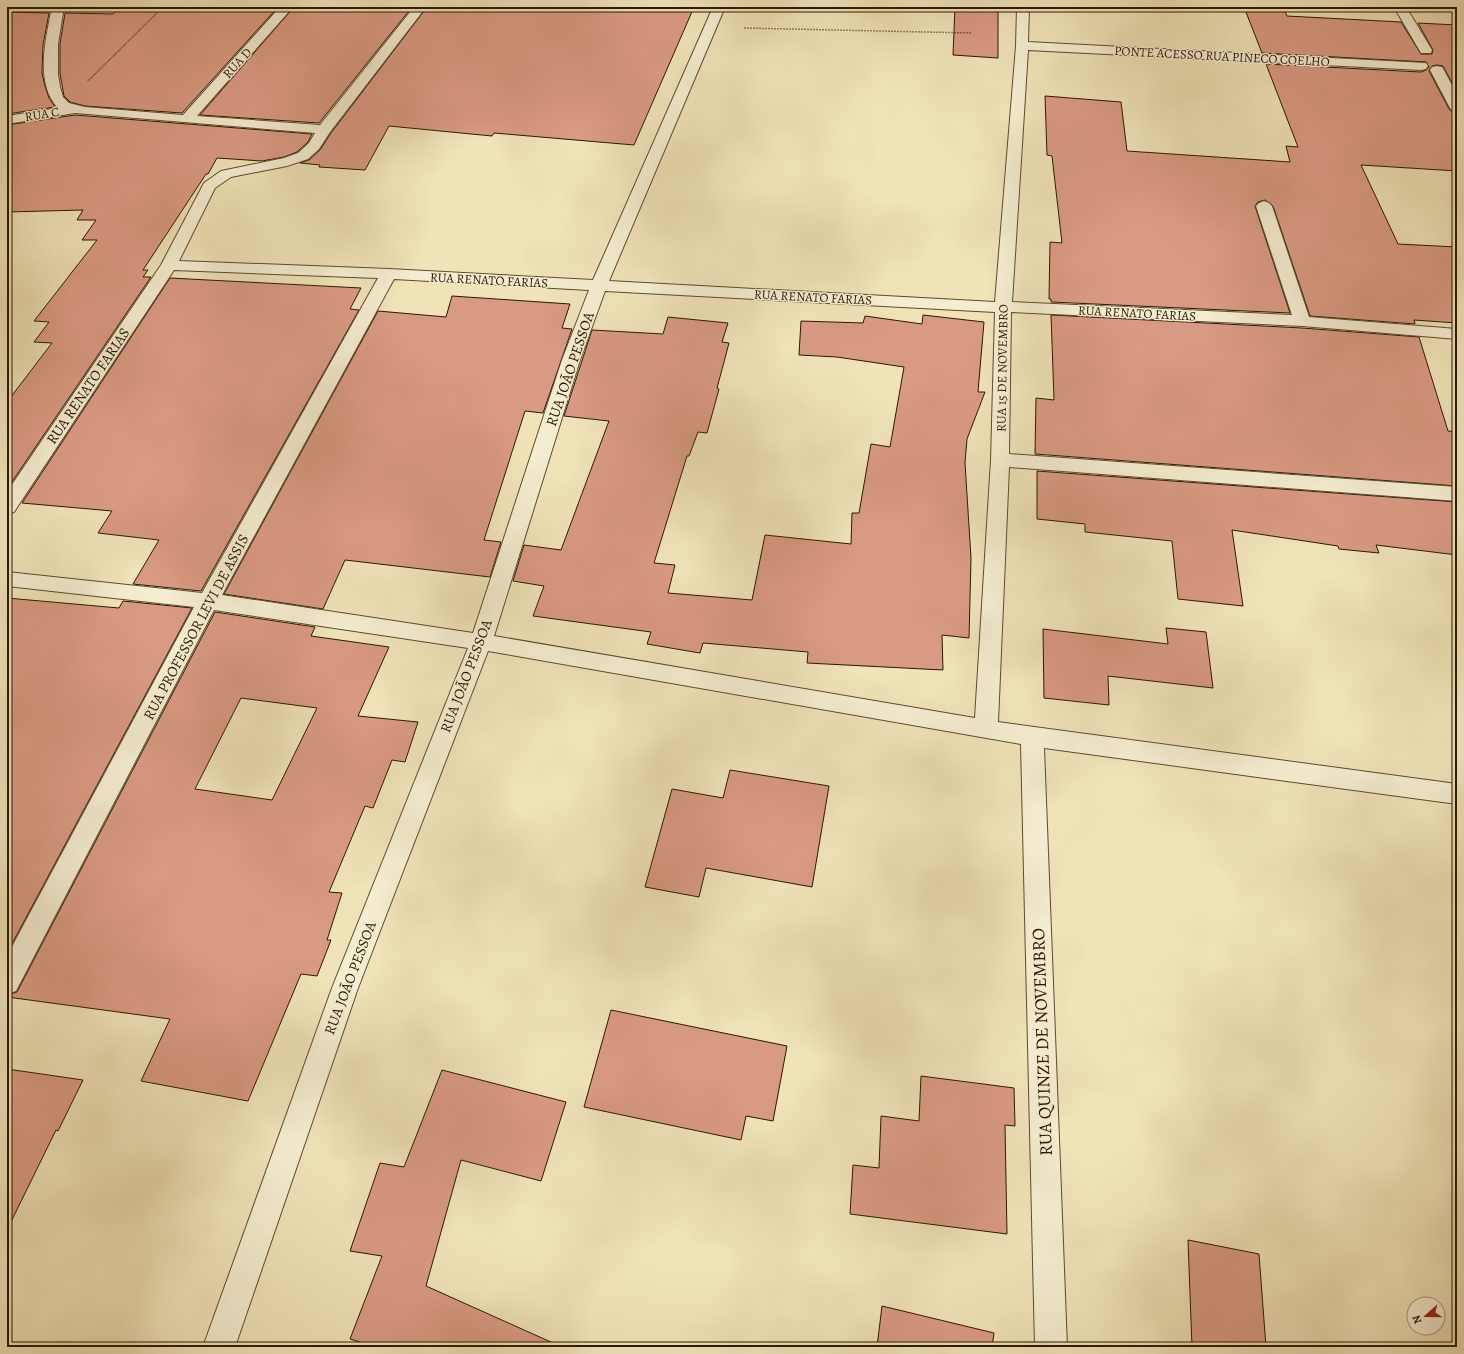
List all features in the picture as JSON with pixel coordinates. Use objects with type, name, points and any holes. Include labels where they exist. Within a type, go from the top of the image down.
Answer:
[{"type":"street","points":[[58,7],[53,34],[50,78],[55,94],[70,107]]},
{"type":"street","name":"RUA D","points":[[187,119],[287,7]]},
{"type":"street","name":"RUA RENATO FARIAS","points":[[7,506],[169,265],[209,186],[226,174],[287,162],[303,156],[314,146],[324,130],[420,7]]},
{"type":"street","name":"RUA 15 DE NOVEMBRO","points":[[986,729],[1000,460],[1003,307],[1022,46],[1023,7]]},
{"type":"street","points":[[1400,7],[1426,50]]},
{"type":"street","name":"RUA JOÃO PESSOA","points":[[218,1347],[345,988],[481,642],[571,360],[599,286],[715,17]]},
{"type":"street","name":"PONTE ACESSO RUA PINECO COELHO","points":[[1022,46],[1421,66]]},
{"type":"street","points":[[1437,70],[1457,108]]},
{"type":"street","name":"RUA C","points":[[7,120],[70,107],[85,111],[324,130]]},
{"type":"street","points":[[1264,206],[1302,321]]},
{"type":"street","name":"RUA RENATO FARIAS","points":[[169,265],[389,274],[1003,307],[1302,321],[1457,334]]},
{"type":"street","name":"RUA PROFESSOR LEVI DE ASSIS","points":[[7,982],[208,602],[389,274]]},
{"type":"street","points":[[1000,460],[1457,494]]},
{"type":"street","points":[[7,580],[208,602],[481,642],[1032,737],[1456,794]]},
{"type":"street","name":"RUA QUINZE DE NOVEMBRO","points":[[1032,737],[1051,1347]]},
{"type":"path","points":[[70,107],[163,7]]},
{"type":"path","points":[[715,17],[772,29],[972,33]]},
{"type":"building","points":[[120,7],[236,9],[237,7],[278,7],[182,113],[85,106],[70,102],[64,96],[60,74],[60,44],[65,13],[113,14]]},
{"type":"building","points":[[294,7],[412,7],[319,123],[200,115]]},
{"type":"building","points":[[427,7],[694,7],[634,145],[494,133],[492,136],[389,126],[365,170],[319,167],[320,165],[300,163],[309,160],[320,150],[331,133]]},
{"type":"building","points":[[955,7],[998,7],[998,58],[953,55]]},
{"type":"building","points":[[1244,7],[1283,7],[1287,16],[1401,22],[1421,54],[1432,54],[1433,50],[1418,23],[1457,25],[1457,92],[1443,66],[1432,66],[1429,71],[1449,109],[1452,112],[1457,113],[1457,171],[1361,165],[1398,244],[1457,247],[1457,323],[1414,320],[1415,324],[1310,316],[1273,206],[1265,200],[1258,202],[1255,206],[1290,313],[1051,302],[1051,299],[1049,299],[1050,242],[1062,243],[1052,156],[1047,155],[1045,96],[1121,102],[1127,151],[1290,162],[1286,146],[1298,147],[1266,64],[1421,72],[1429,67],[1426,62],[1262,53]]},
{"type":"building","points":[[7,12],[49,13],[43,45],[42,73],[49,98],[55,107],[7,114]]},
{"type":"building","points":[[75,115],[312,134],[308,142],[297,152],[284,157],[262,161],[217,158],[208,174],[206,174],[143,270],[148,270],[143,277],[151,277],[7,489],[7,402],[52,343],[34,342],[49,322],[34,321],[97,240],[82,240],[96,220],[77,220],[83,210],[7,212],[7,125]]},
{"type":"building","points":[[170,278],[361,288],[350,309],[359,310],[201,591],[133,584],[159,540],[98,533],[112,511],[22,503]]},
{"type":"building","points":[[452,296],[570,304],[562,328],[572,329],[543,413],[525,411],[484,540],[501,542],[490,577],[345,560],[323,609],[224,594],[378,311],[446,317]]},
{"type":"building","points":[[923,315],[984,322],[978,392],[985,392],[967,439],[965,463],[971,558],[969,638],[942,635],[943,670],[807,663],[808,652],[703,643],[700,653],[647,644],[651,632],[533,616],[544,586],[513,581],[524,545],[561,550],[609,421],[564,416],[592,330],[663,334],[668,317],[728,323],[722,342],[729,343],[717,388],[719,389],[707,433],[698,432],[689,456],[687,456],[654,563],[675,565],[668,593],[752,600],[765,535],[851,544],[852,513],[859,513],[871,444],[890,447],[904,367],[837,357],[799,355],[801,321],[863,323],[865,316],[922,324]]},
{"type":"building","points":[[1051,315],[1302,328],[1419,337],[1448,431],[1457,432],[1457,486],[1035,454],[1036,398],[1054,400]]},
{"type":"building","points":[[1037,471],[1457,502],[1457,555],[1376,545],[1379,553],[1339,549],[1338,546],[1232,530],[1243,606],[1178,599],[1172,541],[1085,532],[1085,524],[1037,519]]},
{"type":"building","points":[[7,598],[119,608],[123,601],[192,608],[7,953]]},
{"type":"building","points":[[215,612],[315,627],[311,636],[389,647],[358,716],[418,722],[405,762],[392,760],[373,808],[365,806],[329,892],[342,893],[327,940],[331,940],[317,976],[301,974],[248,1101],[141,1081],[170,1019],[7,997],[7,995],[17,992]],"holes":[[[241,698],[317,708],[272,800],[195,789]]]},
{"type":"building","points":[[1166,628],[1206,632],[1213,688],[1108,676],[1109,705],[1044,698],[1043,629],[1168,644]]},
{"type":"building","points":[[730,770],[829,786],[812,887],[706,868],[699,897],[645,887],[672,789],[723,798]]},
{"type":"building","points":[[611,1010],[787,1046],[773,1121],[746,1116],[741,1140],[584,1107]]},
{"type":"building","points":[[7,1069],[83,1080],[58,1131],[56,1130],[7,1230]]},
{"type":"building","points":[[442,1070],[566,1102],[541,1181],[461,1160],[426,1286],[562,1347],[376,1347],[350,1339],[382,1256],[350,1251],[380,1163],[404,1167]]},
{"type":"building","points":[[921,1076],[1014,1088],[1015,1126],[1005,1125],[1007,1234],[850,1214],[853,1165],[879,1168],[881,1116],[919,1121]]},
{"type":"building","points":[[1188,1240],[1259,1254],[1266,1347],[1192,1347]]},
{"type":"building","points":[[882,1306],[994,1333],[992,1347],[877,1347]]}]
